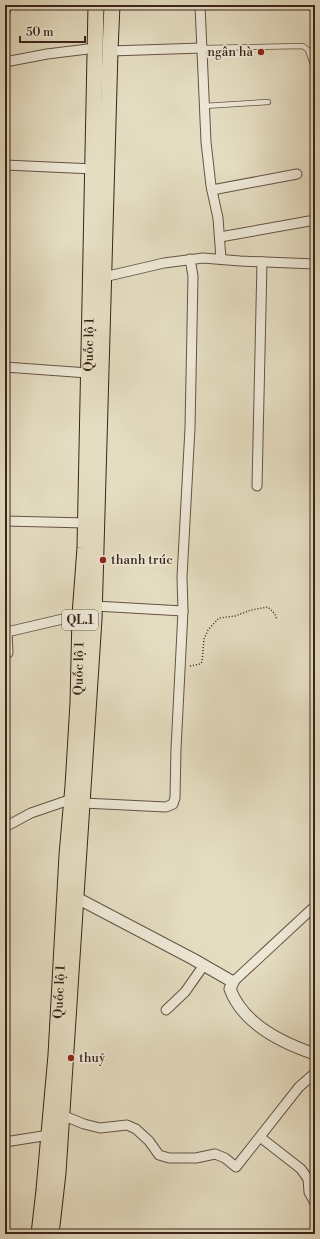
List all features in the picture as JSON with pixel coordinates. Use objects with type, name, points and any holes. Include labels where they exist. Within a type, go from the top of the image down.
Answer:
[{"type":"highway","name":"Quốc lộ 1","points":[[96,5],[103,50]]},
{"type":"highway","name":"Quốc lộ 1","points":[[39,1234],[56,1055],[67,855],[78,801],[95,606],[104,277],[101,101],[103,50],[112,5]]},
{"type":"highway","name":"Quốc lộ 1","points":[[51,1234],[58,1173],[77,898],[80,615],[86,548],[88,373],[94,169],[101,101]]},
{"type":"street","points":[[5,13],[6,5]]},
{"type":"street","points":[[200,5],[204,106],[212,190],[218,218],[221,259]]},
{"type":"street","points":[[5,62],[47,54],[103,50],[202,48]]},
{"type":"street","points":[[5,165],[94,169]]},
{"type":"street","points":[[212,190],[297,174]]},
{"type":"street","points":[[220,237],[315,220]]},
{"type":"street","points":[[104,277],[164,263],[203,258],[315,264]]},
{"type":"street","points":[[5,827],[31,813],[78,801],[166,807],[172,804],[175,798],[179,667],[183,611],[182,577],[190,428],[193,276],[190,259]]},
{"type":"street","points":[[257,486],[262,262]]},
{"type":"street","points":[[5,367],[88,373]]},
{"type":"street","points":[[5,520],[86,523]]},
{"type":"street","points":[[95,606],[183,611]]},
{"type":"street","points":[[8,653],[6,630],[80,615]]},
{"type":"street","points":[[77,898],[204,965],[233,982]]},
{"type":"street","points":[[315,906],[233,982],[230,989],[242,1010],[254,1021],[275,1037],[297,1048],[315,1054]]},
{"type":"street","points":[[166,1010],[185,992],[204,965]]},
{"type":"street","points":[[62,1115],[84,1124],[100,1128],[127,1125],[136,1129],[159,1155],[169,1158],[196,1158],[216,1154],[225,1158],[236,1167],[299,1087],[315,1073]]},
{"type":"street","points":[[5,1142],[49,1135]]},
{"type":"street","points":[[260,1137],[301,1168],[308,1178],[309,1192],[315,1203]]},
{"type":"lane","points":[[202,48],[302,46],[308,50],[315,71]]},
{"type":"lane","points":[[204,106],[268,102]]},
{"type":"path","points":[[179,667],[200,664],[202,662],[204,639],[208,630],[219,618],[235,616],[251,610],[268,607],[275,614],[277,620]]},
{"type":"place","name":"ngân hà","points":[[261,52]]},
{"type":"place","name":"thanh trúc","points":[[103,560]]},
{"type":"place","name":"thuỷ","points":[[71,1058]]}]
